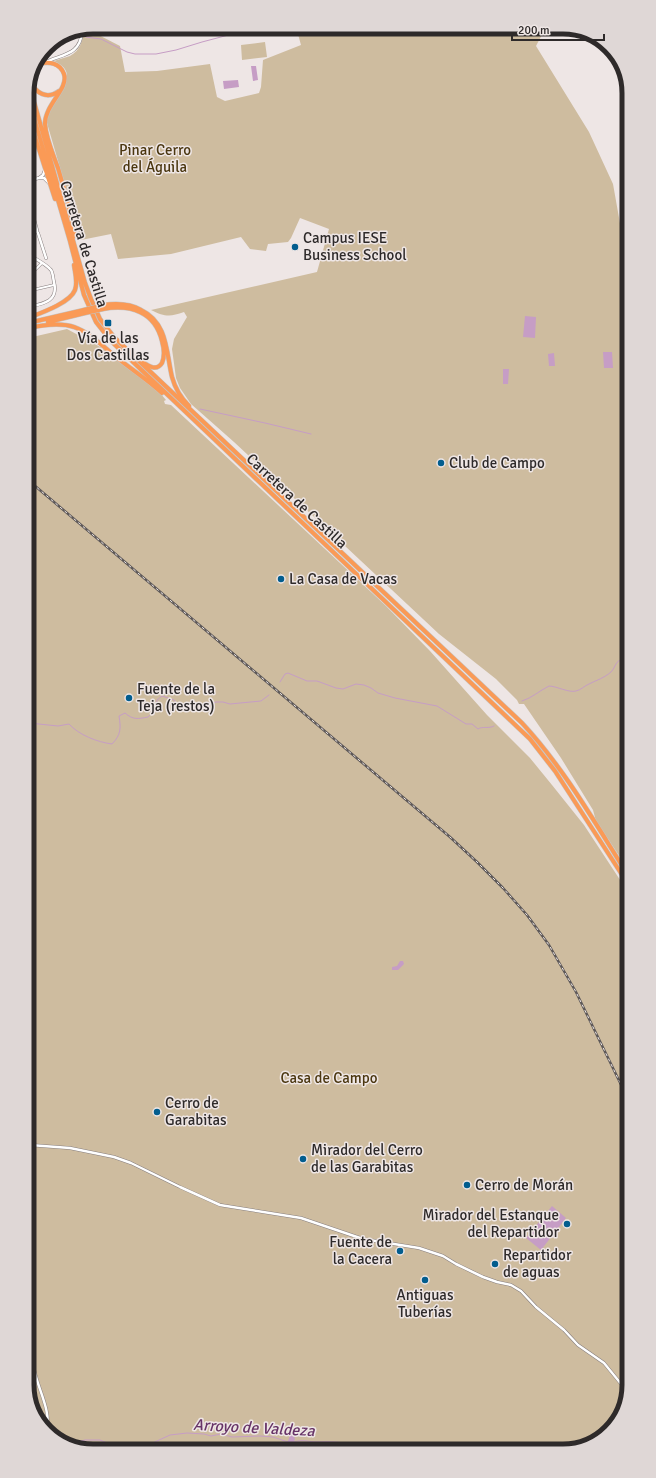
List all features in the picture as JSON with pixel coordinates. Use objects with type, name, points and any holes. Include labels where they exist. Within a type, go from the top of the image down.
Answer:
[{"type":"highway","points":[[42,63],[54,63],[61,69],[65,77],[62,88],[48,109],[45,124],[70,210],[81,266]]},
{"type":"highway","points":[[34,88],[42,94],[54,94],[62,88]]},
{"type":"highway","name":"Carretera de Castilla","points":[[34,102],[85,283],[95,310],[107,328],[114,337],[545,748],[622,866]]},
{"type":"highway","name":"Carretera de Castilla","points":[[34,118],[84,295],[96,322],[111,341],[190,417],[499,705]]},
{"type":"highway","points":[[34,130],[38,145]]},
{"type":"highway","points":[[34,133],[52,192],[60,209]]},
{"type":"highway","points":[[34,315],[70,298],[76,289],[76,277],[65,227]]},
{"type":"highway","points":[[34,326],[118,304],[136,307],[144,311],[154,319],[164,336],[172,377],[177,390],[187,404],[217,435]]},
{"type":"highway","points":[[103,307],[126,307],[143,313],[148,317],[156,326],[161,338],[164,351],[162,363],[158,366],[150,368],[123,343],[114,337]]},
{"type":"highway","points":[[34,322],[84,312]]},
{"type":"highway","points":[[34,327],[52,324],[70,326],[81,330],[98,341],[190,417]]},
{"type":"highway","name":"Carretera de Castilla","points":[[521,726],[555,771],[622,875]]},
{"type":"street","points":[[46,62],[70,53],[77,47],[82,35]]},
{"type":"street","points":[[39,178],[44,172],[45,167]]},
{"type":"street","points":[[34,179],[44,178],[48,181],[52,192]]},
{"type":"street","points":[[34,219],[46,258]]},
{"type":"street","points":[[34,228],[38,234]]},
{"type":"street","points":[[34,258],[50,268],[55,285],[52,298],[48,301],[34,305]]},
{"type":"street","points":[[34,270],[42,263]]},
{"type":"street","points":[[34,290],[55,285]]},
{"type":"street","points":[[34,1146],[70,1148],[114,1157],[131,1163],[220,1205],[235,1209],[301,1218],[363,1239],[420,1248],[443,1256],[483,1277],[511,1285],[521,1291],[536,1307],[564,1330],[578,1345],[604,1363],[622,1385]]},
{"type":"street","points":[[34,1370],[46,1410],[48,1423]]},
{"type":"green space","name":"Club de Campo","points":[[97,34],[120,46],[125,72],[157,71],[210,64],[217,97],[225,101],[259,93],[261,87],[263,60],[301,45],[298,34],[542,34],[536,46],[589,132],[613,184],[622,229],[622,860],[596,821],[593,810],[561,758],[524,704],[519,704],[517,700],[496,679],[439,634],[234,442],[191,404],[180,388],[176,378],[172,349],[174,339],[187,317],[184,312],[168,316],[151,310],[317,272],[329,229],[300,218],[288,242],[268,244],[266,251],[250,249],[241,237],[171,254],[118,259],[111,234],[81,240],[47,123],[47,117],[66,83],[67,77],[66,71],[62,66],[54,61],[73,54],[79,48],[83,35]]},
{"type":"green space","points":[[265,42],[267,57],[242,60],[241,45]]},
{"type":"green space","name":"Casa de Campo","points":[[67,329],[104,349],[160,393],[166,400],[164,401],[165,404],[171,405],[386,606],[430,651],[487,715],[530,758],[584,825],[622,883],[622,1385],[619,1404],[612,1418],[599,1432],[589,1438],[575,1443],[563,1444],[89,1444],[70,1440],[63,1436],[51,1427],[42,1415],[35,1397],[34,1385],[34,337]]},
{"type":"shaded area","points":[[251,66],[256,66],[258,80],[253,81]]},
{"type":"shaded area","points":[[238,80],[239,87],[224,89],[223,81]]},
{"type":"shaded area","points":[[525,316],[536,317],[535,338],[523,337]]},
{"type":"shaded area","points":[[603,352],[612,352],[613,368],[604,368]]},
{"type":"shaded area","points":[[554,353],[555,366],[549,366],[548,354]]},
{"type":"shaded area","points":[[503,369],[509,369],[508,384],[503,384]]},
{"type":"shaded area","points":[[400,961],[403,961],[404,964],[398,970],[392,970],[392,967],[397,966]]},
{"type":"shaded area","points":[[552,1206],[566,1218],[541,1250],[526,1238]]},
{"type":"shaded area","points":[[290,1435],[294,1435],[295,1440],[291,1444],[283,1444],[288,1441]]},
{"type":"waterway","points":[[86,37],[101,39],[127,52],[135,54],[156,54],[176,50],[232,34]]},
{"type":"waterway","points":[[73,38],[77,37]]},
{"type":"waterway","points":[[200,409],[311,434]]},
{"type":"waterway","points":[[522,701],[549,686],[570,691],[578,690],[611,672],[618,661],[622,660]]},
{"type":"waterway","points":[[280,682],[285,674],[288,673],[307,681],[317,681],[336,688],[343,689],[356,684],[364,685],[378,693],[395,698],[437,706],[466,724],[472,724],[478,729],[494,726]]},
{"type":"waterway","points":[[34,724],[58,726],[69,724],[89,737],[100,742],[112,744],[120,731],[119,716],[125,713],[136,718],[148,717],[156,709],[157,700],[162,696],[174,700],[181,708],[197,709],[216,702],[230,704],[261,701],[269,695]]},
{"type":"waterway","name":"Arroyo de Valdeza","points":[[150,1444],[170,1435],[187,1433],[211,1436],[221,1434],[232,1437],[273,1437],[288,1442]]},
{"type":"waterway","name":"Arroyo de Valdeza","points":[[77,1442],[85,1440],[100,1440],[110,1444]]},
{"type":"waterway","name":"Arroyo de Valdeza","points":[[293,1442],[337,1442],[350,1444]]},
{"type":"railway","points":[[34,485],[450,837],[503,888],[527,915],[549,945],[576,992],[622,1087]]},
{"type":"place","name":"Campus IESE Business School","points":[[295,247]]},
{"type":"place","name":"Vía de las Dos Castillas","points":[[108,323]]},
{"type":"place","name":"Club de Campo","points":[[441,463]]},
{"type":"place","name":"La Casa de Vacas","points":[[281,579]]},
{"type":"place","name":"Fuente de la Teja (restos)","points":[[129,698]]},
{"type":"place","name":"Cerro de Garabitas","points":[[157,1112]]},
{"type":"place","name":"Mirador del Cerro de las Garabitas","points":[[303,1159]]},
{"type":"place","name":"Cerro de Morán","points":[[467,1185]]},
{"type":"place","name":"Mirador del Estanque del Repartidor","points":[[567,1224]]},
{"type":"place","name":"Fuente de la Cacera","points":[[400,1251]]},
{"type":"place","name":"Repartidor de aguas","points":[[495,1264]]},
{"type":"place","name":"Antiguas Tuberías","points":[[425,1280]]},
{"type":"park label","name":"Pinar Cerro del Águila","points":[[155,158]]}]
